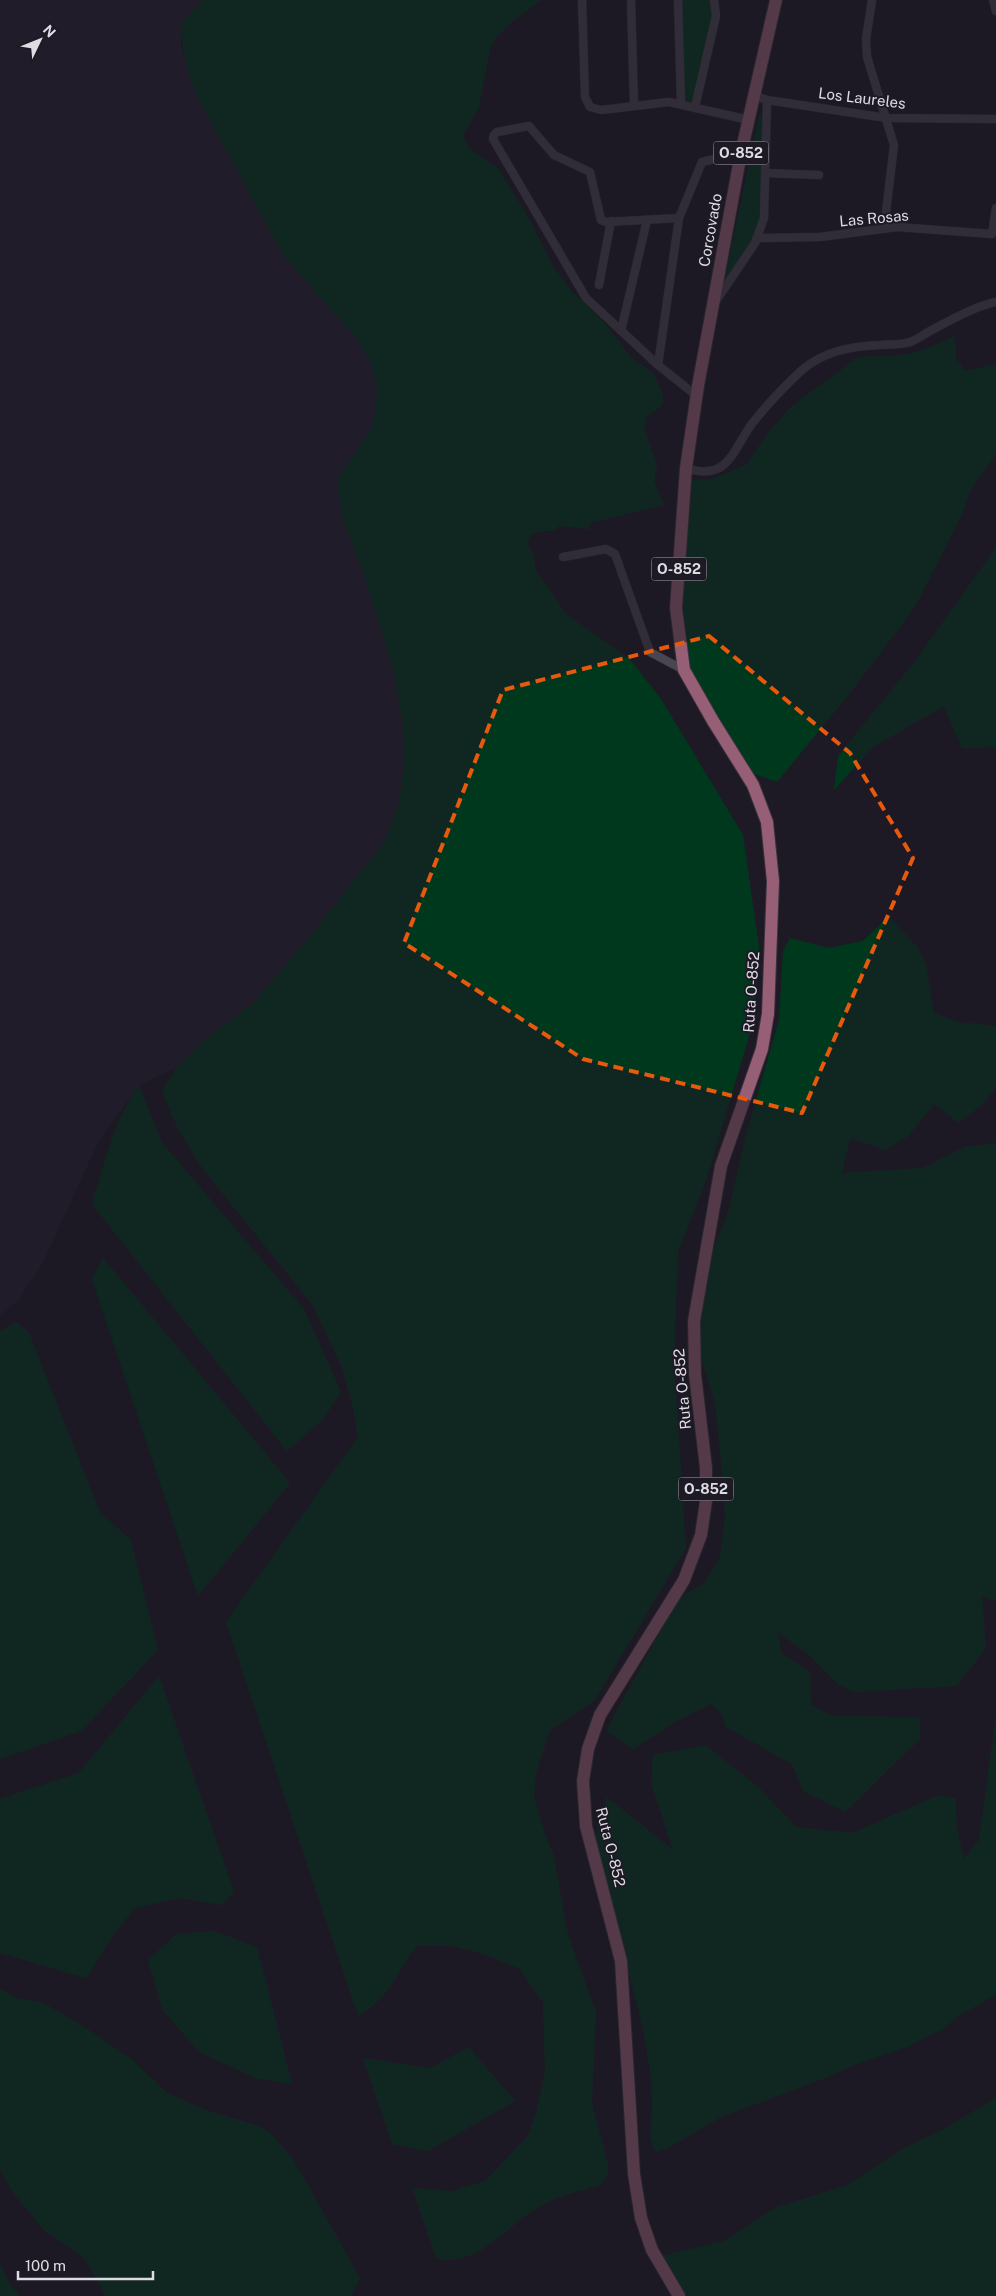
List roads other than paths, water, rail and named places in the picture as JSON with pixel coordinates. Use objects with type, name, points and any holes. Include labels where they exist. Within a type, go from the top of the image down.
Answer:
[{"type":"main road","name":"Corcovado","points":[[686,468],[741,153],[749,120],[761,98],[776,0]]},
{"type":"main road","name":"Ruta O-852","points":[[679,2296],[652,2250],[641,2218],[634,2174],[621,1961],[586,1826],[583,1798],[588,1749],[600,1715],[684,1580],[701,1536],[706,1501],[706,1468],[695,1374],[694,1321],[721,1166],[762,1048],[768,1014],[773,881],[767,822],[753,785],[684,670],[676,608],[686,468]]},
{"type":"street","points":[[582,0],[586,103],[590,107],[598,110],[664,102],[681,104],[749,120]]},
{"type":"street","points":[[631,0],[634,105]]},
{"type":"street","points":[[678,0],[681,104]]},
{"type":"street","points":[[695,107],[716,16],[714,0]]},
{"type":"street","points":[[872,0],[866,39],[867,57],[870,73],[887,118],[894,150],[884,229]]},
{"type":"street","points":[[993,0],[996,11]]},
{"type":"street","points":[[713,306],[758,238],[765,210],[766,173],[761,98]]},
{"type":"street","name":"Los Laureles","points":[[761,98],[887,118],[996,119]]},
{"type":"street","points":[[679,218],[611,222],[599,218],[590,172],[554,155],[532,128],[497,132],[494,135],[493,139],[586,298],[658,365],[698,396]]},
{"type":"street","points":[[658,365],[679,218],[702,162],[741,153]]},
{"type":"street","points":[[766,173],[819,175]]},
{"type":"street","name":"Las Rosas","points":[[758,238],[820,237],[908,228],[992,234],[996,208]]},
{"type":"street","points":[[621,331],[647,220]]},
{"type":"street","points":[[599,285],[611,222]]},
{"type":"street","points":[[686,468],[702,473],[715,470],[726,463],[737,450],[753,422],[778,394],[805,368],[831,351],[868,345],[907,343],[962,316],[996,302]]},
{"type":"street","points":[[563,557],[606,549],[615,554],[650,652],[684,670]]}]
